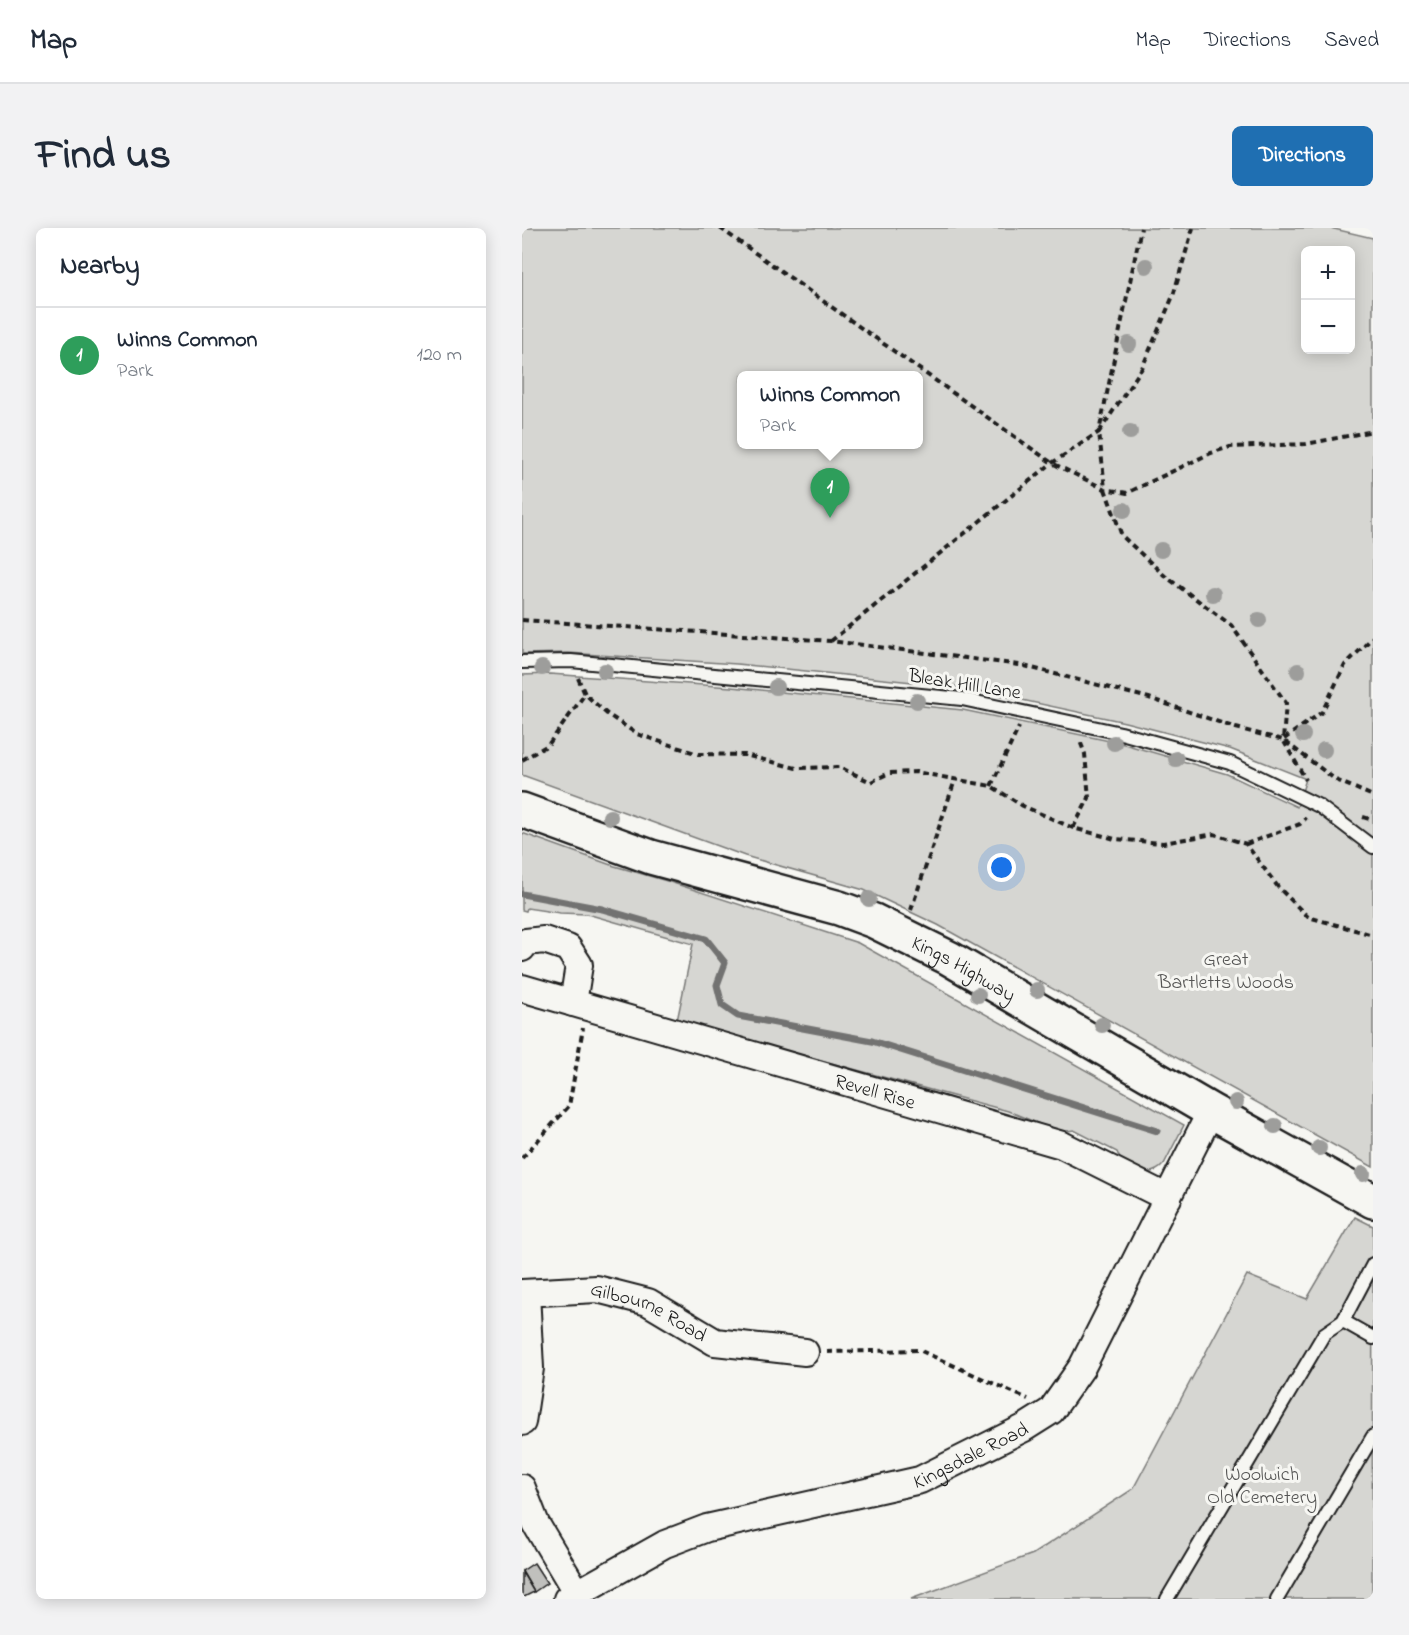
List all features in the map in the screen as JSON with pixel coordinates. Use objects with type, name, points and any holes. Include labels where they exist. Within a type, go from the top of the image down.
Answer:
[{"type":"street","name":"Kings Highway","points":[[522,810],[651,857],[839,908],[901,934],[949,958],[1211,1111],[1373,1201]]},
{"type":"street","points":[[522,948],[526,942],[544,940],[568,948],[579,965],[580,1005]]},
{"type":"street","name":"Revell Rise","points":[[522,988],[1062,1145],[1168,1198]]},
{"type":"street","name":"Kingsdale Road","points":[[572,1596],[665,1544],[707,1528],[920,1480],[1024,1428],[1051,1411],[1082,1367],[1211,1111]]},
{"type":"street","name":"Gilbourne Road","points":[[522,1422],[530,1368],[524,1293],[597,1288],[648,1302],[715,1342],[805,1352]]},
{"type":"street","points":[[522,1488],[536,1524],[572,1596]]},
{"type":"lane","name":"Bleak Hill Lane","points":[[522,662],[571,661],[962,699],[1073,723],[1230,763],[1319,806],[1373,847]]},
{"type":"lane","points":[[1167,1599],[1324,1334],[1343,1321],[1373,1264]]},
{"type":"lane","points":[[1343,1321],[1373,1338]]},
{"type":"lane","points":[[1277,1599],[1373,1436]]},
{"type":"path","points":[[720,228],[922,371]]},
{"type":"path","points":[[1141,228],[1099,432],[1105,489],[1122,536],[1165,576],[1231,625],[1286,703],[1283,740],[1319,806],[1300,824],[1246,844]]},
{"type":"path","points":[[831,641],[1052,463],[1099,432],[1142,368],[1173,296],[1193,228]]},
{"type":"path","points":[[923,372],[1052,463],[1105,489],[1127,493],[1230,447],[1306,444],[1373,431]]},
{"type":"path","points":[[522,620],[831,641],[1020,665],[1149,698],[1236,728],[1283,740],[1336,780],[1373,796]]},
{"type":"path","points":[[1283,740],[1322,712],[1345,665],[1373,637]]},
{"type":"path","points":[[571,661],[585,694],[607,714],[638,734],[698,754],[746,755],[796,768],[839,767],[871,782],[889,773],[916,772],[991,786],[1023,806],[1073,828],[1115,839],[1163,843],[1214,834],[1246,844],[1278,887],[1308,917],[1373,935]]},
{"type":"path","points":[[522,760],[548,745],[585,694]]},
{"type":"path","points":[[991,786],[1026,713]]},
{"type":"path","points":[[1073,723],[1085,754],[1089,798],[1073,828]]},
{"type":"path","points":[[901,934],[919,893],[955,780]]},
{"type":"path","points":[[522,1158],[569,1106],[580,1005]]},
{"type":"path","points":[[805,1352],[919,1350],[1002,1388]]},
{"type":"green space","name":"Great Bartletts Woods","points":[[522,228],[1330,228],[1373,238],[1373,1167],[938,925],[864,890],[745,856],[522,775],[522,675],[550,674],[731,687],[963,710],[1124,744],[1227,774],[1297,807],[1306,779],[1230,749],[1125,722],[961,687],[737,664],[568,653],[522,654]]},
{"type":"green space","points":[[522,833],[611,865],[858,943],[1184,1125],[1164,1164],[1154,1171],[1144,1172],[1122,1164],[1117,1152],[1074,1130],[1059,1132],[1008,1111],[677,1021],[693,944],[587,914],[527,908],[526,911],[522,910]]},
{"type":"green space","name":"Woolwich Old Cemetery","points":[[1355,1217],[1373,1226],[1372,1599],[911,1599],[1033,1554],[1133,1489],[1247,1275],[1307,1299]]},
{"type":"building","points":[[534,1563],[547,1583],[534,1592],[522,1571]]},
{"type":"building","points":[[522,1572],[534,1592],[522,1598]]},
{"type":"waterway","points":[[522,894],[602,909],[706,939],[725,963],[717,985],[722,1005],[738,1016],[872,1041],[1157,1131]]},
{"type":"place","name":"Winns Common","points":[[830,518]]}]
